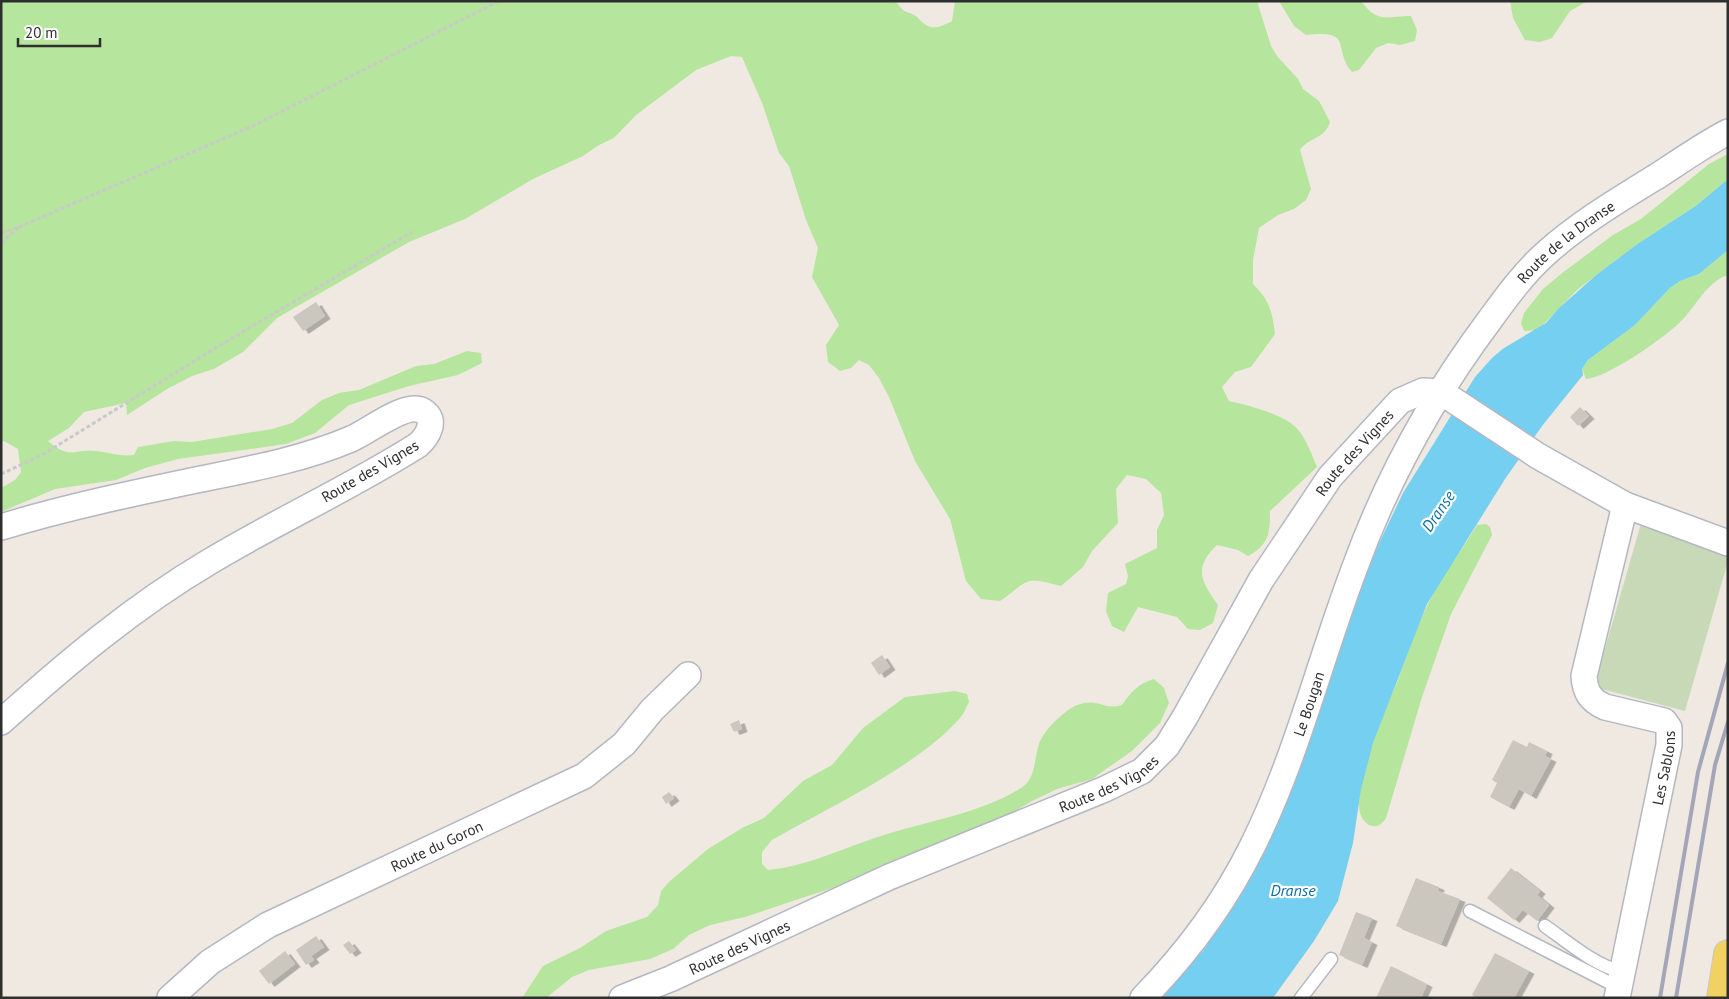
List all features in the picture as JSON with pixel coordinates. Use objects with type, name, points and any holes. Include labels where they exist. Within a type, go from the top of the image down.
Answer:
[{"type":"main road","points":[[1721,998],[1728,954]]},
{"type":"street","name":"Route de la Dranse","points":[[1448,396],[1496,312],[1544,256],[1606,210],[1704,145],[1728,132]]},
{"type":"street","name":"Route des Vignes","points":[[622,998],[670,979],[889,877],[1105,790],[1142,771],[1167,746],[1261,580],[1330,477],[1400,402],[1423,390],[1448,396]]},
{"type":"street","points":[[1448,396],[1538,456],[1625,505],[1728,543]]},
{"type":"street","name":"Le Bougan","points":[[1143,998],[1169,969],[1204,923],[1254,843],[1290,760],[1345,593],[1370,528],[1399,465],[1448,396]]},
{"type":"street","name":"Route des Vignes","points":[[1,527],[98,501],[244,470],[326,448],[360,435],[410,408],[421,409],[430,422],[428,436],[412,449],[244,541],[145,603],[63,666],[1,722]]},
{"type":"street","name":"Les Sablons","points":[[1620,985],[1669,745],[1669,728],[1664,721],[1595,703],[1585,688],[1584,676],[1625,505]]},
{"type":"street","name":"Route du Goron","points":[[170,998],[210,962],[268,925],[584,776],[624,744],[652,710],[688,675]]},
{"type":"lane","points":[[1470,911],[1601,978],[1620,985]]},
{"type":"lane","points":[[1545,926],[1611,969],[1620,985]]},
{"type":"lane","points":[[1301,998],[1331,959]]},
{"type":"path","points":[[1,234],[256,125],[499,1]]},
{"type":"path","points":[[1,243],[19,227]]},
{"type":"path","points":[[1,474],[42,455],[222,344],[412,232]]},
{"type":"green space","points":[[1,1],[894,1],[925,24],[937,27],[952,21],[955,1],[1257,1],[1271,46],[1277,56],[1298,79],[1303,89],[1319,101],[1330,122],[1328,128],[1321,135],[1300,150],[1311,189],[1306,200],[1294,209],[1278,215],[1259,228],[1253,260],[1253,284],[1267,301],[1273,319],[1275,334],[1251,367],[1235,372],[1222,387],[1229,401],[1267,412],[1295,426],[1305,440],[1317,467],[1270,511],[1270,526],[1267,538],[1255,552],[1248,556],[1238,550],[1217,545],[1209,553],[1202,568],[1202,575],[1207,589],[1218,605],[1213,623],[1200,630],[1188,629],[1177,617],[1138,607],[1124,632],[1112,626],[1106,611],[1108,593],[1126,584],[1128,576],[1125,564],[1157,548],[1157,530],[1164,515],[1161,493],[1146,479],[1127,475],[1116,489],[1118,523],[1092,551],[1083,567],[1061,586],[1032,581],[1022,584],[1000,601],[981,599],[966,581],[950,519],[915,461],[889,397],[879,378],[869,365],[859,360],[851,368],[840,371],[828,362],[826,345],[839,325],[812,277],[818,248],[806,220],[789,166],[779,153],[762,103],[742,57],[731,56],[696,70],[636,115],[614,138],[583,156],[533,179],[465,219],[409,242],[277,318],[243,352],[214,369],[192,376],[167,389],[127,415],[126,403],[84,412],[69,428],[48,441],[67,452],[95,451],[119,455],[134,455],[138,447],[174,441],[192,442],[272,429],[292,423],[322,400],[339,393],[359,390],[416,366],[434,364],[467,351],[481,353],[482,363],[458,375],[409,386],[349,405],[315,433],[286,444],[178,459],[145,468],[116,480],[55,489],[1,512],[1,488],[15,480],[21,472],[18,449],[4,441],[1,442]]},
{"type":"green space","points":[[1279,1],[1361,1],[1372,13],[1378,16],[1411,16],[1417,30],[1415,41],[1400,45],[1388,43],[1376,48],[1359,70],[1352,72],[1346,64],[1337,38],[1321,34],[1306,35],[1294,26]]},
{"type":"green space","points":[[1510,1],[1588,1],[1570,11],[1552,38],[1540,42],[1525,40],[1513,18]]},
{"type":"green space","points":[[1728,154],[1728,179],[1697,205],[1636,245],[1577,290],[1538,330],[1524,331],[1521,323],[1524,313],[1543,289],[1613,235],[1641,219],[1709,164]]},
{"type":"green space","points":[[1728,250],[1728,275],[1706,290],[1683,320],[1646,349],[1620,365],[1595,377],[1586,379],[1582,369],[1588,360],[1635,325],[1670,288],[1680,281],[1699,274]]},
{"type":"green space","points":[[1642,520],[1728,552],[1728,561],[1685,711],[1594,687]]},
{"type":"green space","points":[[1486,524],[1490,527],[1492,535],[1451,614],[1422,697],[1386,818],[1378,826],[1369,825],[1365,822],[1360,812],[1360,791],[1367,758],[1379,725],[1432,596],[1477,525]]},
{"type":"green space","points":[[1154,679],[1164,688],[1169,703],[1160,723],[1132,751],[1092,779],[1057,789],[1000,820],[896,859],[832,888],[745,917],[710,925],[689,935],[673,949],[650,959],[589,970],[572,977],[546,998],[522,998],[543,966],[580,948],[606,931],[647,917],[658,905],[661,891],[670,881],[708,849],[742,828],[764,818],[803,781],[832,765],[863,728],[905,697],[955,691],[967,694],[969,702],[960,718],[942,736],[920,753],[871,785],[772,840],[762,852],[762,864],[768,870],[811,861],[881,836],[971,811],[1005,797],[1026,784],[1034,768],[1041,739],[1054,722],[1065,713],[1075,706],[1090,702],[1110,706],[1122,705],[1136,689]]},
{"type":"water","name":"Dranse","points":[[1728,179],[1728,250],[1699,274],[1680,281],[1670,288],[1635,325],[1588,360],[1582,369],[1583,375],[1542,426],[1505,479],[1427,604],[1373,743],[1361,789],[1353,843],[1338,901],[1314,941],[1273,998],[1161,998],[1189,964],[1203,951],[1242,893],[1258,863],[1274,831],[1297,773],[1364,575],[1403,493],[1475,377],[1504,348],[1546,323],[1558,309],[1595,276],[1636,245],[1697,205]]},
{"type":"building","points":[[316,302],[325,316],[303,331],[293,317]]},
{"type":"building","points":[[1580,407],[1589,416],[1578,426],[1570,417]]},
{"type":"building","points":[[882,655],[890,667],[879,675],[871,663]]},
{"type":"building","points":[[739,720],[742,729],[734,732],[730,724]]},
{"type":"building","points":[[1513,740],[1527,747],[1529,742],[1547,751],[1545,756],[1551,759],[1531,796],[1519,789],[1509,807],[1490,797],[1497,783],[1492,780]]},
{"type":"building","points":[[669,792],[674,798],[666,804],[662,797]]},
{"type":"building","points":[[1511,868],[1540,891],[1537,895],[1549,905],[1537,921],[1523,910],[1514,920],[1487,898]]},
{"type":"building","points":[[1416,878],[1439,887],[1438,891],[1460,899],[1441,944],[1396,926]]},
{"type":"building","points":[[1356,912],[1372,918],[1364,938],[1372,942],[1362,965],[1339,955]]},
{"type":"building","points":[[316,936],[324,947],[311,956],[314,960],[306,965],[296,950]]},
{"type":"building","points":[[349,941],[356,950],[350,954],[343,945]]},
{"type":"building","points":[[285,951],[295,964],[269,984],[259,971]]},
{"type":"building","points":[[1495,953],[1529,971],[1514,998],[1478,998],[1472,995]]},
{"type":"building","points":[[1391,966],[1427,984],[1421,998],[1376,998]]},
{"type":"railway","points":[[1660,998],[1698,772],[1728,663]]},
{"type":"railway","points":[[1676,998],[1715,765],[1728,722]]}]
